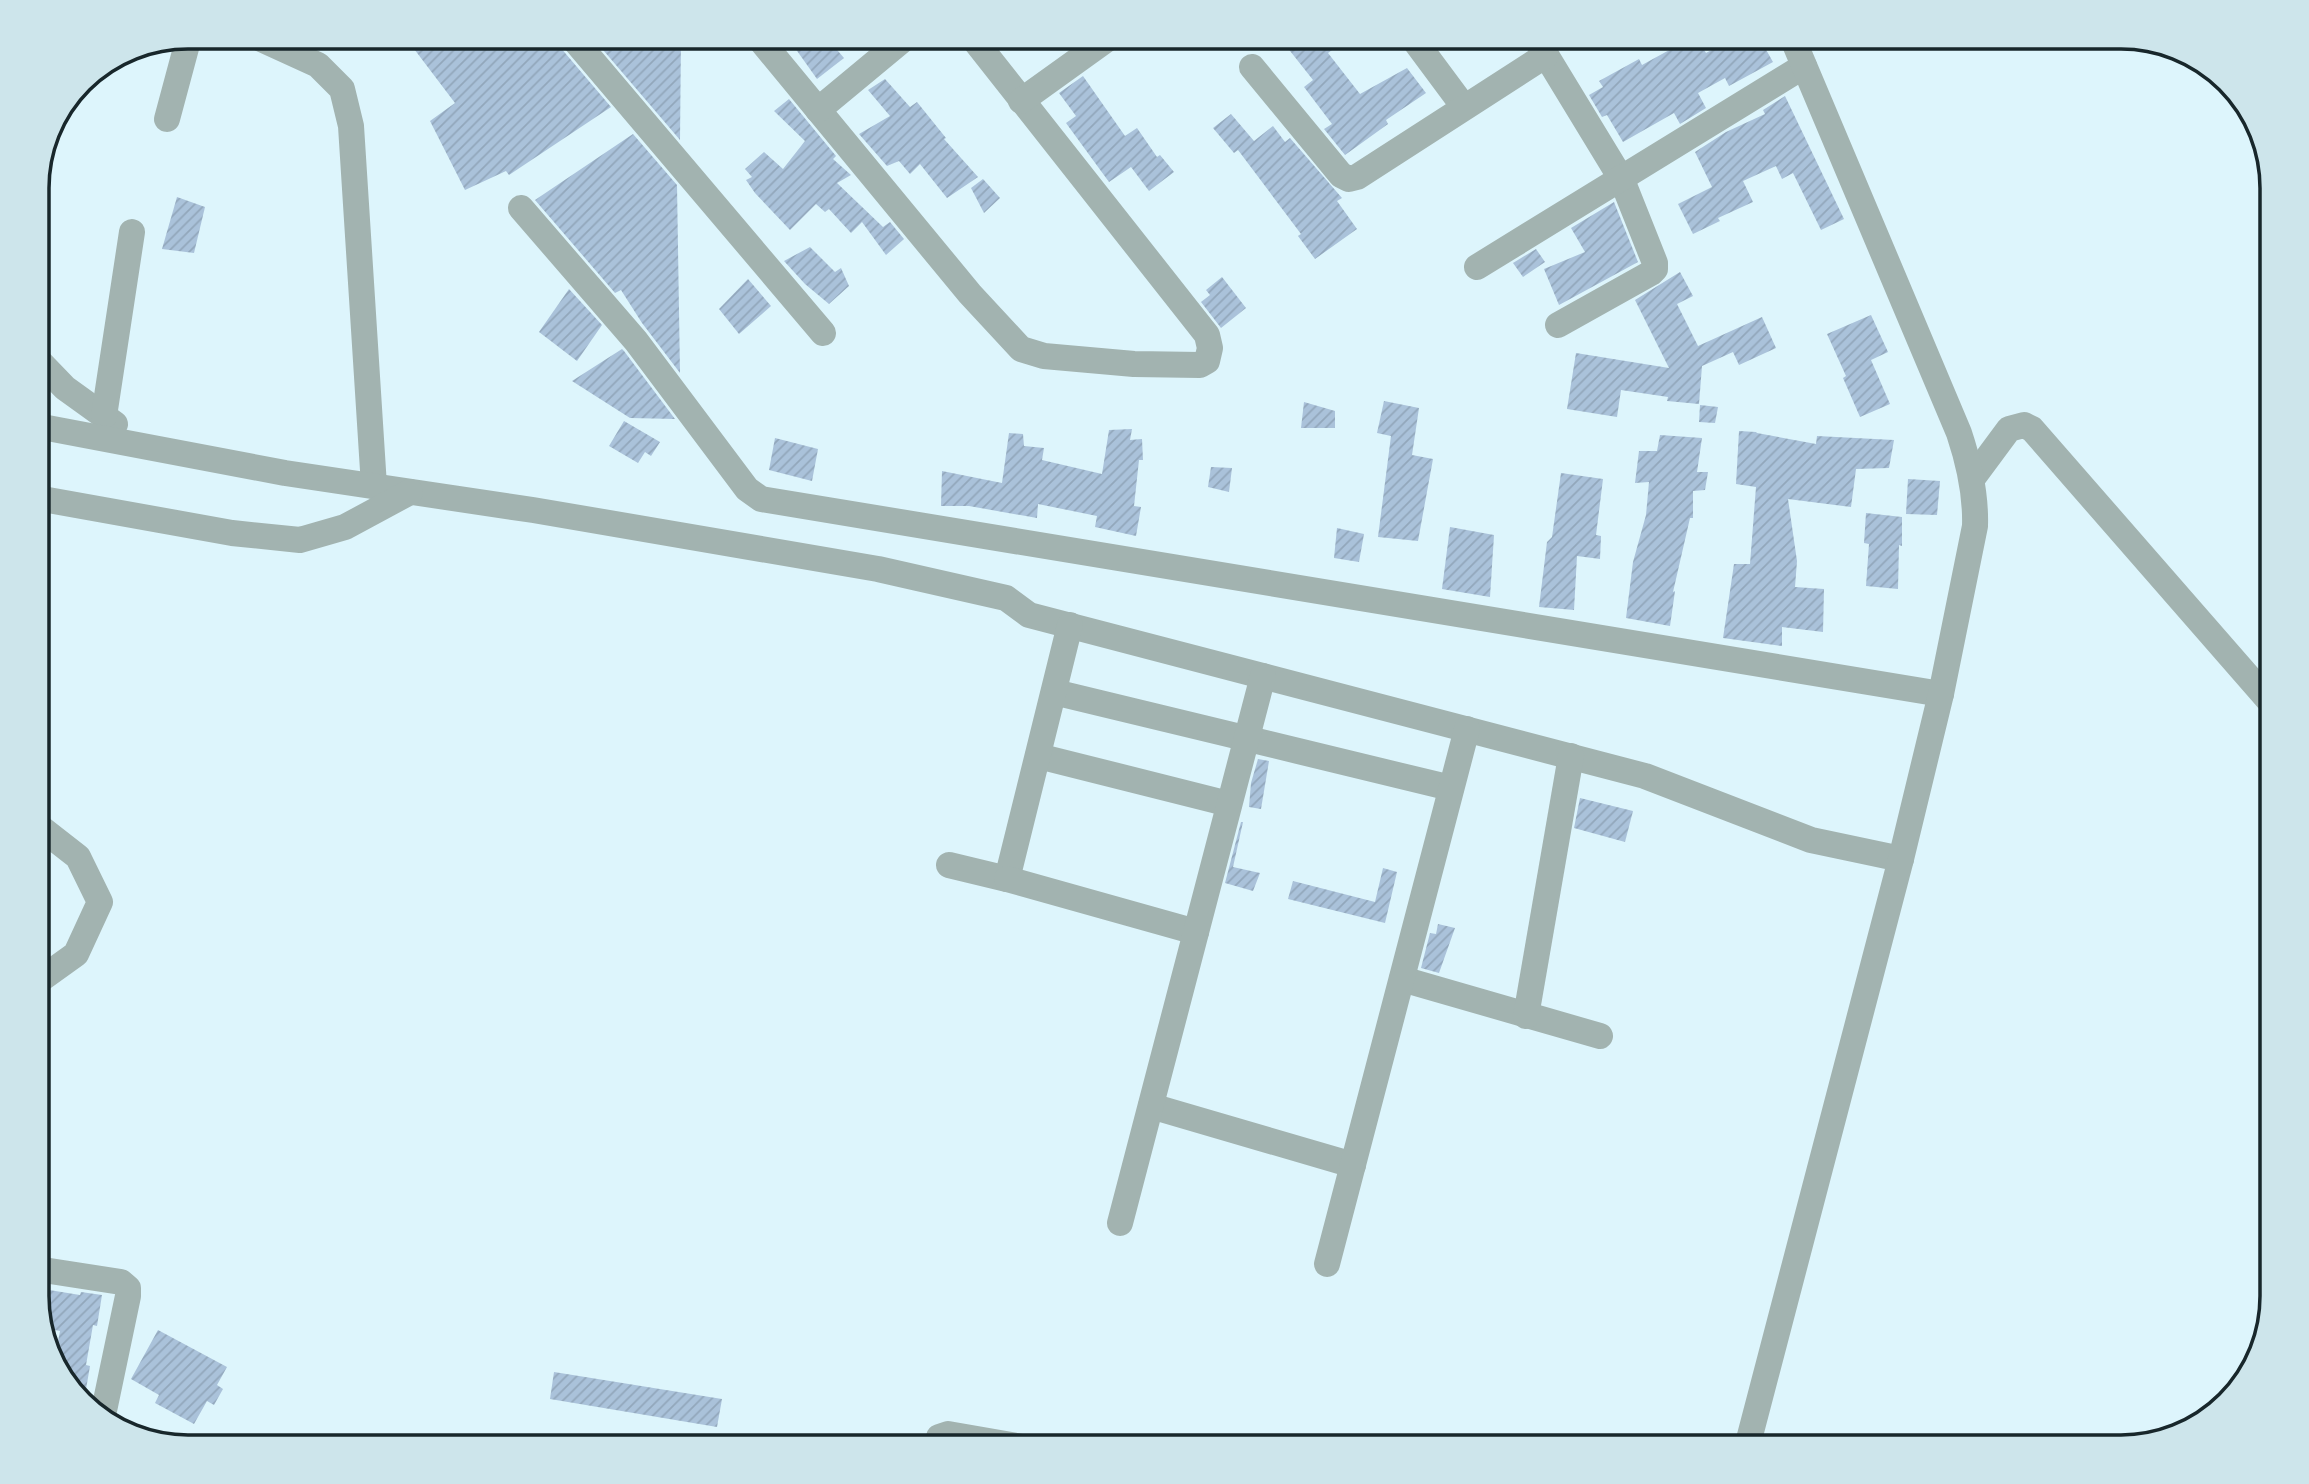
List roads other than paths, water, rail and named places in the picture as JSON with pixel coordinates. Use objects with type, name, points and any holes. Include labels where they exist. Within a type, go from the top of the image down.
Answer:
[{"type":"street","points":[[167,119],[186,49]]},
{"type":"street","points":[[283,49],[318,65],[342,89],[351,126],[374,486]]},
{"type":"street","points":[[582,49],[823,333]]},
{"type":"street","points":[[768,49],[970,294],[1021,349],[1044,356],[1134,364],[1200,365],[1207,361],[1210,348],[1207,335],[981,49]]},
{"type":"street","points":[[818,110],[891,49]]},
{"type":"street","points":[[1021,101],[1093,49]]},
{"type":"street","points":[[1421,49],[1464,107]]},
{"type":"street","points":[[1252,67],[1341,175],[1349,180],[1464,107],[1536,49]]},
{"type":"street","points":[[1542,49],[1622,180],[1655,263],[1655,269],[1558,325]]},
{"type":"street","points":[[1750,1435],[1901,859],[1941,694],[1975,526],[1976,506],[1972,479],[1954,421],[1797,49]]},
{"type":"street","points":[[1477,267],[1804,66]]},
{"type":"street","points":[[521,208],[636,341],[747,489],[761,499],[1941,694]]},
{"type":"street","points":[[104,416],[132,232]]},
{"type":"street","points":[[49,371],[65,388],[145,446]]},
{"type":"street","points":[[1972,479],[2009,429],[2024,425],[2032,429],[2260,690]]},
{"type":"street","points":[[49,428],[285,473],[533,510],[878,569],[1006,598],[1029,615],[1645,776],[1811,840],[1901,859]]},
{"type":"street","points":[[49,500],[232,533],[300,540],[345,527],[410,492]]},
{"type":"street","points":[[1007,879],[1070,625]]},
{"type":"street","points":[[1120,1223],[1263,676]]},
{"type":"street","points":[[1054,692],[1451,788]]},
{"type":"street","points":[[1327,1264],[1467,729]]},
{"type":"street","points":[[1038,756],[1230,804]]},
{"type":"street","points":[[1526,1016],[1571,756]]},
{"type":"street","points":[[49,834],[78,857],[100,901],[76,954],[49,973]]},
{"type":"street","points":[[949,865],[1196,933]]},
{"type":"street","points":[[1402,979],[1600,1035]]},
{"type":"street","points":[[1151,1106],[1353,1165]]},
{"type":"street","points":[[49,1271],[121,1282],[128,1288],[105,1407]]}]
